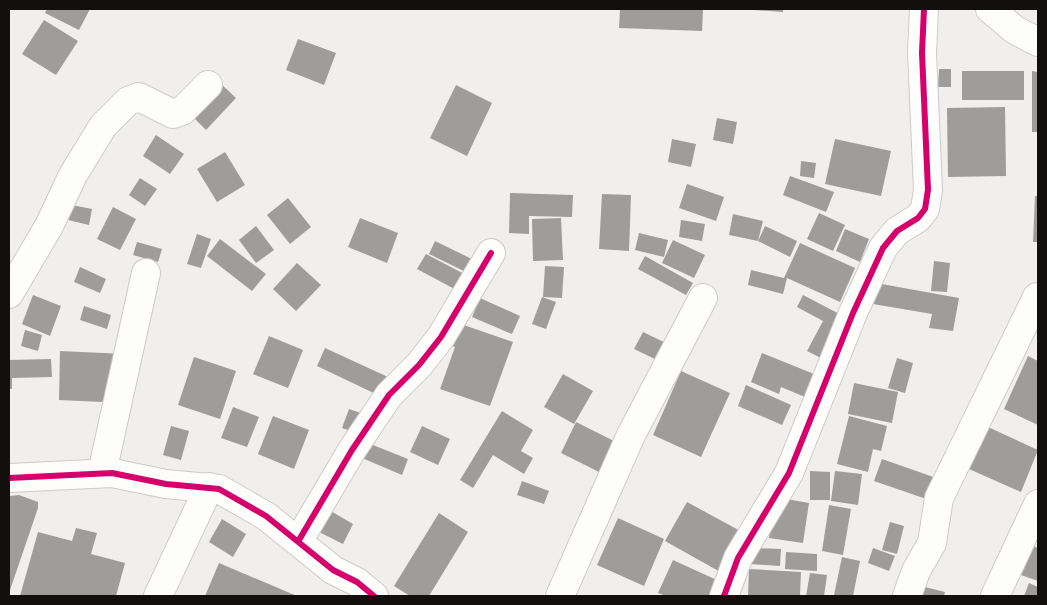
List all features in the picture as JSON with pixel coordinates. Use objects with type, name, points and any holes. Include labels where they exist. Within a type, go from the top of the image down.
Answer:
[{"type":"street","points":[[724,596],[738,558],[789,473],[853,313],[883,248],[897,230],[918,218],[925,209],[928,190],[922,53],[924,9]]},
{"type":"street","points":[[990,9],[1015,30],[1038,42]]},
{"type":"street","points":[[9,294],[17,258],[50,226],[73,175],[103,126],[116,112],[128,101],[139,97],[172,114],[182,111],[208,85]]},
{"type":"street","points":[[299,540],[358,442],[389,395],[419,366],[441,337],[491,252]]},
{"type":"street","points":[[102,473],[146,273]]},
{"type":"street","points":[[907,596],[916,571],[932,543],[939,498],[1037,297]]},
{"type":"street","points":[[560,596],[631,435],[703,298]]},
{"type":"street","points":[[9,478],[102,473],[121,474],[166,484],[209,487],[230,493],[299,540],[334,570],[357,582],[374,596]]},
{"type":"street","points":[[158,596],[209,487]]},
{"type":"street","points":[[995,596],[1038,504]]},
{"type":"building","points":[[47,9],[90,9],[79,30],[45,13]]},
{"type":"building","points":[[620,9],[703,10],[702,31],[619,28]]},
{"type":"building","points":[[740,9],[783,9],[783,12]]},
{"type":"building","points":[[44,20],[78,41],[56,75],[22,54]]},
{"type":"building","points":[[298,39],[336,53],[324,85],[286,70]]},
{"type":"building","points":[[939,69],[951,69],[951,87],[938,87]]},
{"type":"building","points":[[962,71],[1024,71],[1024,100],[962,100]]},
{"type":"building","points":[[1032,71],[1038,72],[1038,132],[1032,132]]},
{"type":"building","points":[[220,83],[236,98],[206,130],[191,115]]},
{"type":"building","points":[[456,85],[492,103],[467,156],[430,138]]},
{"type":"building","points":[[1005,107],[1006,176],[948,177],[947,108]]},
{"type":"building","points":[[717,118],[737,122],[733,144],[713,140]]},
{"type":"building","points":[[156,135],[184,154],[170,174],[143,156]]},
{"type":"building","points":[[672,139],[696,144],[691,167],[668,162]]},
{"type":"building","points":[[835,139],[891,151],[881,196],[825,184]]},
{"type":"building","points":[[225,152],[245,185],[217,202],[197,169]]},
{"type":"building","points":[[801,161],[816,163],[814,178],[800,176]]},
{"type":"building","points":[[790,176],[834,192],[826,212],[783,195]]},
{"type":"building","points":[[140,178],[157,189],[145,206],[129,195]]},
{"type":"building","points":[[687,184],[724,197],[716,221],[679,208]]},
{"type":"building","points":[[510,193],[573,195],[572,217],[529,216],[529,234],[509,233]]},
{"type":"building","points":[[602,194],[631,195],[629,251],[599,249]]},
{"type":"building","points":[[1035,196],[1038,196],[1038,242],[1033,242]]},
{"type":"building","points":[[288,198],[311,227],[290,244],[267,215]]},
{"type":"building","points":[[72,205],[92,209],[89,225],[68,220]]},
{"type":"building","points":[[113,207],[136,219],[120,250],[97,239]]},
{"type":"building","points":[[819,213],[845,225],[833,251],[807,239]]},
{"type":"building","points":[[733,214],[763,221],[758,241],[729,235]]},
{"type":"building","points":[[360,218],[398,233],[387,263],[348,247]]},
{"type":"building","points":[[561,218],[563,260],[533,261],[532,219]]},
{"type":"building","points":[[681,220],[705,224],[702,241],[679,237]]},
{"type":"building","points":[[256,226],[274,250],[256,263],[239,240]]},
{"type":"building","points":[[765,226],[797,241],[790,257],[758,241]]},
{"type":"building","points":[[845,229],[869,239],[860,262],[836,251]]},
{"type":"building","points":[[639,233],[668,240],[664,257],[635,250]]},
{"type":"building","points":[[197,234],[211,239],[201,268],[187,264]]},
{"type":"building","points":[[220,239],[266,274],[252,291],[207,256]]},
{"type":"building","points":[[673,240],[705,255],[694,278],[662,263]]},
{"type":"building","points":[[435,241],[478,262],[472,275],[429,254]]},
{"type":"building","points":[[137,242],[162,249],[158,262],[133,255]]},
{"type":"building","points":[[800,243],[855,268],[840,302],[787,278],[783,294],[748,285],[751,270],[784,278]]},
{"type":"building","points":[[426,254],[470,277],[462,293],[417,269]]},
{"type":"building","points":[[645,256],[693,283],[686,295],[638,269]]},
{"type":"building","points":[[934,261],[950,263],[947,292],[931,291]]},
{"type":"building","points":[[297,263],[321,285],[296,311],[273,289]]},
{"type":"building","points":[[545,266],[564,267],[562,298],[543,297]]},
{"type":"building","points":[[80,267],[106,279],[100,293],[74,282]]},
{"type":"building","points":[[876,283],[959,298],[953,331],[929,328],[932,314],[873,304]]},
{"type":"building","points":[[33,295],[61,306],[50,336],[22,324]]},
{"type":"building","points":[[803,295],[849,319],[827,361],[807,351],[823,321],[797,307]]},
{"type":"building","points":[[542,297],[556,302],[546,329],[532,324]]},
{"type":"building","points":[[480,298],[520,316],[512,334],[472,317]]},
{"type":"building","points":[[84,306],[111,315],[107,329],[80,320]]},
{"type":"building","points":[[455,322],[513,342],[490,406],[440,389],[455,347],[447,344]]},
{"type":"building","points":[[25,330],[42,335],[38,351],[21,346]]},
{"type":"building","points":[[643,332],[668,344],[659,361],[634,349]]},
{"type":"building","points":[[269,336],[303,350],[288,388],[253,374]]},
{"type":"building","points":[[325,348],[388,377],[380,396],[317,366]]},
{"type":"building","points":[[60,351],[125,354],[124,403],[59,400]]},
{"type":"building","points":[[762,353],[814,374],[805,397],[781,387],[779,394],[751,382]]},
{"type":"building","points":[[1028,356],[1038,361],[1038,425],[1004,409]]},
{"type":"building","points":[[194,357],[236,371],[220,419],[178,405]]},
{"type":"building","points":[[897,358],[913,363],[905,393],[888,388]]},
{"type":"building","points":[[51,359],[52,377],[12,378],[12,389],[9,389],[9,360]]},
{"type":"building","points":[[681,371],[730,393],[701,457],[653,435]]},
{"type":"building","points":[[563,374],[593,391],[574,424],[544,407]]},
{"type":"building","points":[[854,383],[898,392],[892,423],[848,414]]},
{"type":"building","points":[[746,385],[791,405],[782,425],[738,406]]},
{"type":"building","points":[[233,407],[259,417],[247,447],[221,438]]},
{"type":"building","points":[[349,409],[364,414],[357,433],[342,428]]},
{"type":"building","points":[[502,411],[533,430],[521,451],[533,458],[524,474],[493,455],[473,488],[460,480]]},
{"type":"building","points":[[273,416],[309,430],[294,469],[258,454]]},
{"type":"building","points":[[849,416],[887,426],[881,451],[873,449],[868,472],[837,464]]},
{"type":"building","points":[[576,422],[616,442],[601,473],[561,453]]},
{"type":"building","points":[[171,426],[189,431],[181,460],[163,455]]},
{"type":"building","points":[[422,426],[450,439],[438,465],[410,452]]},
{"type":"building","points":[[988,427],[1038,450],[1021,492],[969,469]]},
{"type":"building","points":[[368,443],[408,459],[402,475],[362,458]]},
{"type":"building","points":[[882,459],[942,480],[935,502],[874,481]]},
{"type":"building","points":[[810,471],[830,472],[830,500],[810,500]]},
{"type":"building","points":[[835,471],[862,474],[858,505],[831,501]]},
{"type":"building","points":[[522,481],[549,491],[544,504],[517,495]]},
{"type":"building","points":[[19,495],[38,502],[38,508],[9,593],[9,496]]},
{"type":"building","points":[[775,497],[809,503],[803,543],[769,538]]},
{"type":"building","points":[[687,502],[744,533],[722,573],[665,541]]},
{"type":"building","points":[[829,505],[851,509],[843,555],[822,551]]},
{"type":"building","points":[[329,510],[353,524],[343,544],[317,531]]},
{"type":"building","points":[[439,513],[468,532],[429,596],[410,596],[394,586]]},
{"type":"building","points":[[618,518],[664,539],[644,586],[597,565]]},
{"type":"building","points":[[222,519],[246,534],[233,557],[209,542]]},
{"type":"building","points":[[890,522],[904,526],[897,554],[882,550]]},
{"type":"building","points":[[76,528],[97,533],[91,554],[125,563],[116,596],[20,596],[38,532],[72,541]]},
{"type":"building","points":[[1031,545],[1038,548],[1038,581],[1021,575]]},
{"type":"building","points":[[752,548],[781,549],[780,566],[750,564]]},
{"type":"building","points":[[873,548],[895,556],[889,571],[868,563]]},
{"type":"building","points":[[786,552],[817,554],[817,571],[785,569]]},
{"type":"building","points":[[842,557],[860,561],[853,596],[834,595]]},
{"type":"building","points":[[673,560],[719,581],[713,596],[666,596],[658,593]]},
{"type":"building","points":[[219,563],[297,596],[205,596]]},
{"type":"building","points":[[749,569],[801,572],[800,596],[748,596]]},
{"type":"building","points":[[810,573],[827,575],[824,596],[806,596]]},
{"type":"building","points":[[1029,583],[1038,587],[1038,596],[1024,596]]},
{"type":"building","points":[[921,586],[945,592],[944,596],[918,596]]},
{"type":"cycle path","points":[[724,596],[738,558],[789,473],[853,313],[883,248],[897,231],[918,218],[925,209],[928,190],[922,53],[924,9]]},
{"type":"cycle path","points":[[299,540],[352,450],[389,395],[419,365],[441,337],[491,253]]},
{"type":"cycle path","points":[[9,478],[112,473],[166,484],[219,489],[266,516],[333,570],[357,582],[374,596]]}]
